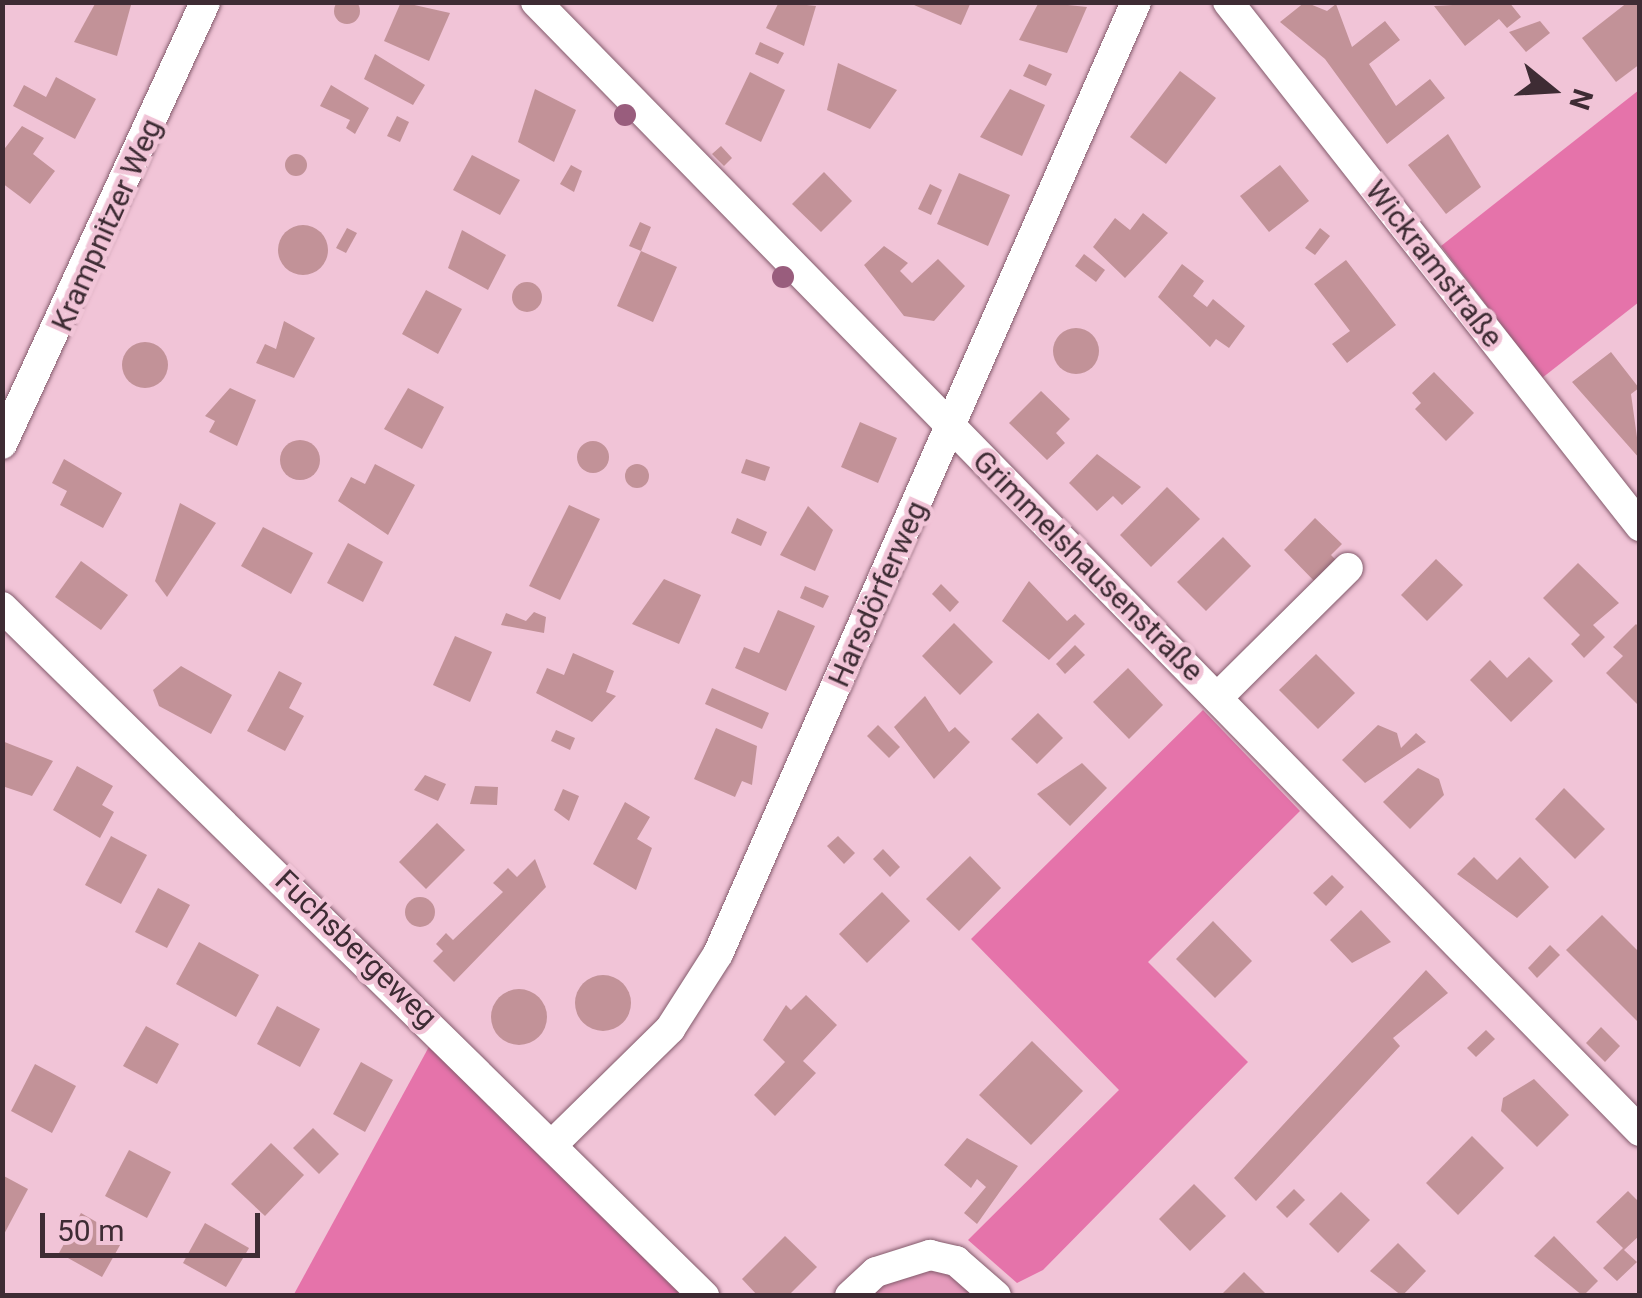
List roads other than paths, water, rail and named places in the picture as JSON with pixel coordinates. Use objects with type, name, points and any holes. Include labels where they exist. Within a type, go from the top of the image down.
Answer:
[{"type":"street","name":"Krampnitzer Weg","points":[[2,444],[205,2]]},
{"type":"street","name":"Grimmelshausenstraße","points":[[536,2],[1640,1131]]},
{"type":"street","name":"Harsdörferweg","points":[[554,1143],[670,1029],[718,954],[1136,2]]},
{"type":"street","name":"Wickramstraße","points":[[1228,2],[1640,526]]},
{"type":"street","points":[[1218,697],[1348,568]]},
{"type":"street","name":"Fuchsbergeweg","points":[[2,607],[554,1143],[704,1296]]},
{"type":"street","points":[[850,1296],[876,1272],[930,1255],[956,1261],[996,1296]]}]
